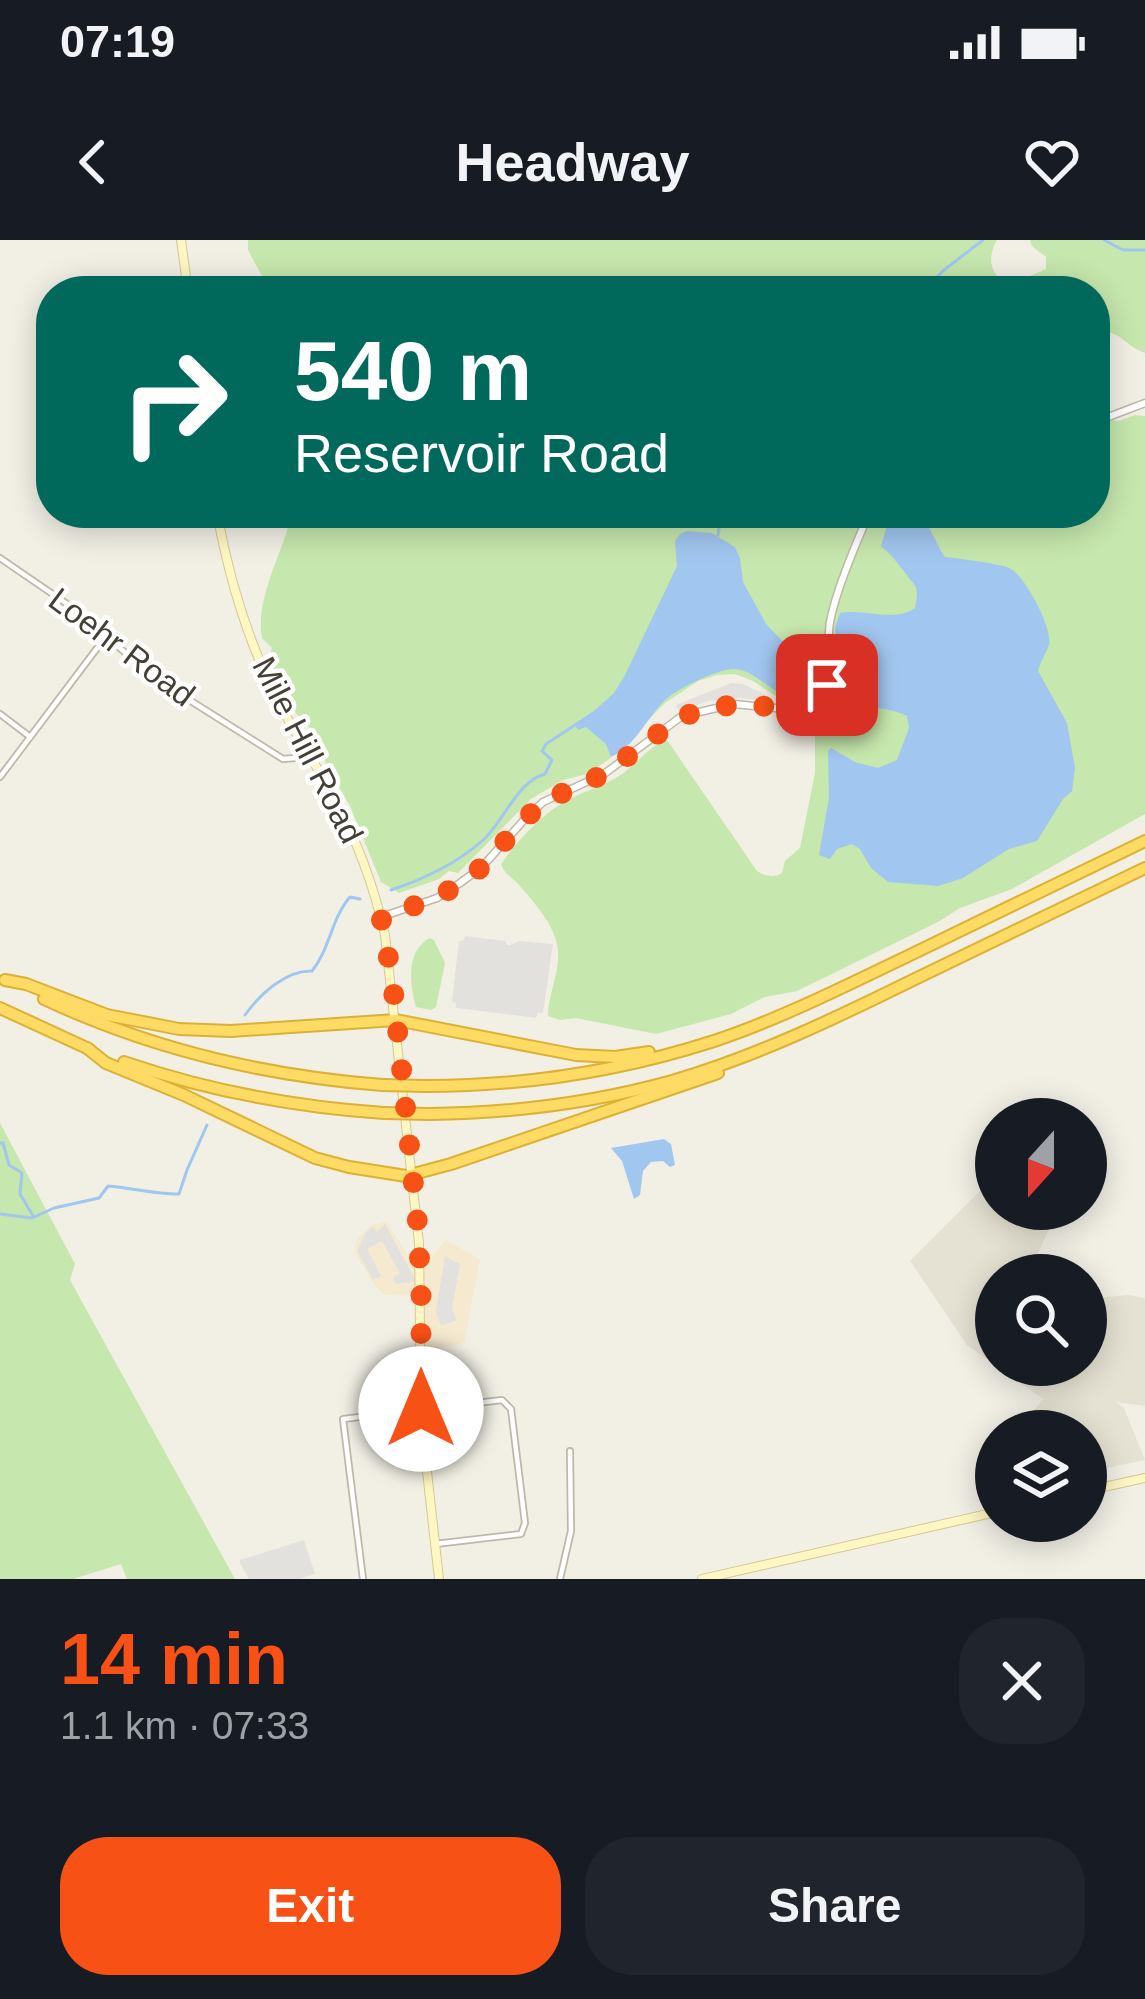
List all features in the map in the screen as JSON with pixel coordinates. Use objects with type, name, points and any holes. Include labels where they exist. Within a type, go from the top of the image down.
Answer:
[{"type":"highway","points":[[2,979],[100,1024],[193,1054],[267,1071],[426,1086],[556,1077],[681,1051],[804,1006],[1145,841]]},
{"type":"highway","points":[[0,1008],[154,1072],[250,1097],[384,1113],[502,1111],[588,1100],[735,1060],[813,1028],[1145,868]]},
{"type":"highway","points":[[2,979],[107,1015],[179,1029],[231,1031],[396,1020],[576,1055],[681,1051]]},
{"type":"highway","points":[[87,1048],[106,1063],[184,1095],[305,1155],[349,1167],[412,1175],[709,1077],[735,1060]]},
{"type":"main road","points":[[181,240],[186,276]]},
{"type":"main road","name":"Mile Hill Road","points":[[220,528],[261,664],[353,836],[381,917],[412,1175],[420,1267],[421,1409],[440,1579]]},
{"type":"main road","points":[[1107,1486],[1145,1478]]},
{"type":"main road","points":[[702,1579],[975,1517]]},
{"type":"street","points":[[1110,416],[1145,403]]},
{"type":"street","points":[[381,917],[437,898],[460,883],[482,867],[543,802],[604,774],[682,716],[734,704],[795,710],[816,703],[829,675],[830,619],[863,528]]},
{"type":"street","name":"Loehr Road","points":[[0,558],[107,635],[156,679],[283,759],[310,757]]},
{"type":"street","points":[[0,777],[107,635]]},
{"type":"street","points":[[0,714],[30,736]]},
{"type":"street","points":[[363,1579],[343,1419],[507,1402],[525,1523],[520,1534],[435,1544]]},
{"type":"street","points":[[560,1579],[571,1531],[570,1451]]},
{"type":"street","points":[[754,1567],[757,1579]]},
{"type":"shaded area","points":[[731,683],[766,695],[762,700],[708,701],[679,712],[676,705]]},
{"type":"shaded area","points":[[465,936],[505,941],[508,946],[519,941],[553,944],[543,1013],[536,1018],[456,1008],[452,1002],[459,941]]},
{"type":"shaded area","points":[[975,1196],[975,1230],[1049,1230],[1038,1254],[975,1254],[975,1351],[910,1261]]},
{"type":"shaded area","points":[[387,1222],[418,1272],[446,1240],[480,1259],[464,1343],[426,1351],[422,1296],[385,1295],[374,1285],[354,1251],[357,1239],[372,1225]]},
{"type":"shaded area","points":[[385,1224],[416,1281],[396,1284],[393,1278],[400,1273],[382,1241],[367,1249],[381,1276],[373,1280],[357,1251],[366,1233],[373,1227],[377,1232]]},
{"type":"shaded area","points":[[445,1256],[460,1264],[452,1309],[457,1320],[441,1326],[436,1311]]},
{"type":"shaded area","points":[[1107,1297],[1145,1298],[1145,1406],[1116,1402],[1124,1408],[1145,1460],[1107,1468],[1107,1410],[1034,1410],[1043,1399],[1025,1386],[1107,1386]]},
{"type":"shaded area","points":[[304,1540],[315,1574],[300,1579],[249,1579],[240,1563],[240,1560]]},
{"type":"green space","points":[[248,240],[997,240],[991,255],[998,276],[262,276],[248,250]]},
{"type":"green space","points":[[1030,240],[1145,240],[1145,353],[1112,333],[1110,276],[1030,276],[1046,269],[1046,257]]},
{"type":"green space","points":[[1145,416],[1145,814],[1012,889],[960,908],[797,991],[656,1034],[548,1016],[557,967],[556,941],[543,915],[501,864],[550,812],[621,775],[667,740],[757,871],[779,875],[785,861],[800,848],[815,773],[815,724],[804,699],[776,696],[735,674],[698,681],[665,703],[608,760],[531,799],[458,873],[449,871],[399,893],[381,882],[350,806],[326,764],[319,738],[295,712],[269,658],[272,648],[262,638],[262,607],[287,528],[1110,528],[1110,420]]},
{"type":"green space","points":[[430,938],[445,963],[436,1007],[431,1010],[416,1007],[411,978],[417,950]]},
{"type":"green space","points":[[0,1123],[75,1264],[70,1280],[235,1579],[127,1579],[121,1564],[73,1579],[0,1579]]},
{"type":"water","points":[[886,528],[929,528],[945,557],[1007,567],[1017,574],[1047,627],[1049,645],[1038,671],[1067,723],[1075,768],[1072,791],[1037,841],[1009,849],[963,878],[938,886],[888,882],[852,844],[837,849],[830,859],[819,855],[829,798],[828,751],[831,748],[878,768],[897,760],[909,728],[907,716],[898,712],[831,699],[839,666],[835,628],[840,613],[889,615],[915,608],[915,586],[881,546]]},
{"type":"water","points":[[687,531],[712,533],[735,547],[743,582],[766,624],[821,681],[819,689],[810,699],[798,700],[742,670],[716,673],[668,697],[633,740],[611,757],[606,744],[586,727],[576,727],[614,693],[625,675],[677,566],[675,541]]},
{"type":"water","points":[[664,1139],[671,1144],[675,1165],[651,1162],[643,1171],[640,1195],[634,1199],[622,1161],[611,1148]]},
{"type":"waterway","points":[[938,276],[983,240]]},
{"type":"waterway","points":[[1104,240],[1123,250],[1145,250]]},
{"type":"waterway","points":[[718,535],[719,528]]},
{"type":"waterway","points":[[391,890],[439,870],[482,841],[526,785],[545,774],[552,760],[542,751],[546,744],[592,714]]},
{"type":"waterway","points":[[245,1015],[274,985],[293,974],[312,971],[344,906],[350,897],[360,899]]},
{"type":"waterway","points":[[0,1214],[32,1218],[99,1198],[108,1186],[179,1194],[207,1125]]},
{"type":"waterway","points":[[0,1143],[9,1165],[22,1173],[20,1194],[33,1216]]},
{"type":"route","points":[[421,1409],[418,1227],[392,977],[381,917],[437,898],[460,883],[482,867],[543,802],[604,774],[682,716],[734,704],[804,709],[816,703],[827,685]]}]
